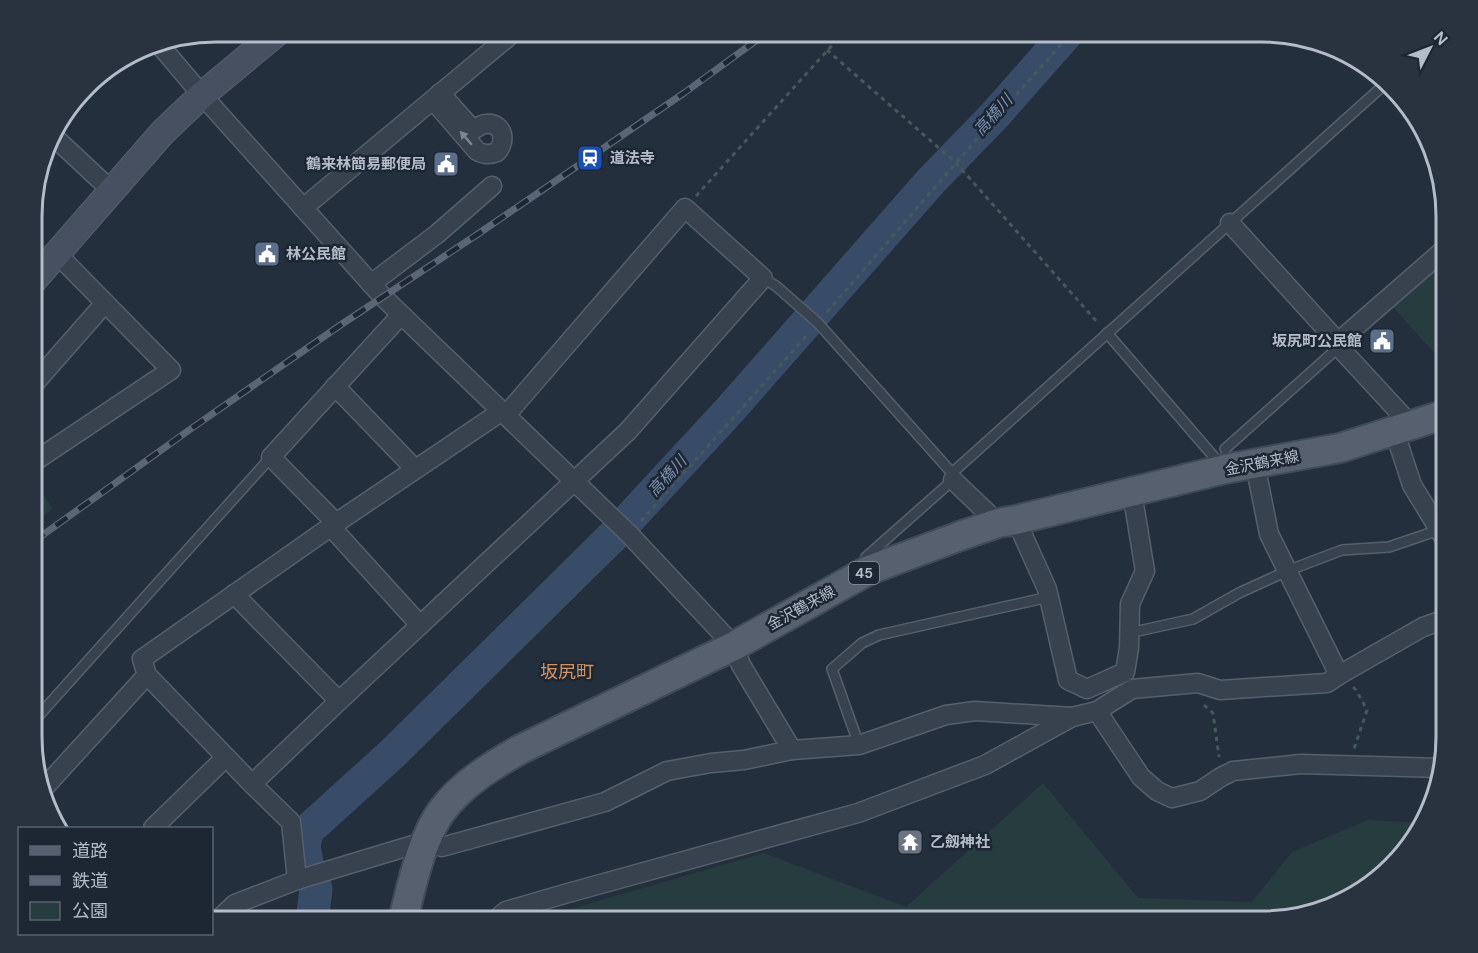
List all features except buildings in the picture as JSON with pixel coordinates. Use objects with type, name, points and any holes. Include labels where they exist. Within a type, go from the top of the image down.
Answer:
[{"type":"main road","points":[[42,271],[163,132],[202,95],[266,42]]},
{"type":"main road","name":"金沢鶴来線","points":[[405,911],[426,841],[441,812],[458,793],[491,766],[521,749],[734,646],[869,570],[960,536],[1007,522],[1132,492],[1225,459],[1256,464],[1340,448],[1436,417]]},
{"type":"street","points":[[303,208],[502,42]]},
{"type":"street","points":[[164,50],[400,315],[624,529],[734,646],[741,665],[792,750]]},
{"type":"street","points":[[59,141],[112,191]]},
{"type":"street","points":[[371,284],[436,234],[492,186]]},
{"type":"street","points":[[252,784],[628,431],[763,278],[685,208],[504,413],[415,469],[142,658],[147,675],[252,784],[291,822],[308,876]]},
{"type":"street","points":[[1230,223],[1338,345],[1402,427],[1412,485],[1436,524]]},
{"type":"street","points":[[42,456],[171,370],[57,254]]},
{"type":"street","points":[[1338,345],[1436,255]]},
{"type":"street","points":[[42,375],[105,303]]},
{"type":"street","points":[[400,315],[271,457],[420,625]]},
{"type":"street","points":[[335,386],[415,469]]},
{"type":"street","points":[[1256,464],[1269,534],[1339,675]]},
{"type":"street","points":[[953,477],[1007,522],[1047,589],[1068,680],[1087,689],[1125,672],[1129,648],[1130,604],[1145,571],[1132,492]]},
{"type":"street","points":[[234,594],[339,701]]},
{"type":"street","points":[[506,911],[858,813],[985,765],[1072,717],[1097,711],[1132,689],[1198,683],[1220,690],[1327,683],[1423,627],[1436,622]]},
{"type":"street","points":[[48,783],[147,675]]},
{"type":"street","points":[[1097,711],[1142,777],[1157,791],[1172,798],[1200,791],[1233,771],[1301,764],[1433,768]]},
{"type":"street","points":[[228,911],[235,904],[308,876],[426,841],[442,847],[604,802],[667,771],[744,760],[792,750],[859,745],[946,715],[966,712],[1072,717]]},
{"type":"street","points":[[154,827],[226,757]]},
{"type":"lane","points":[[869,570],[866,557],[1107,333],[1380,88]]},
{"type":"lane","points":[[763,278],[777,286],[816,321],[953,477]]},
{"type":"lane","points":[[1107,333],[1225,459],[1338,345]]},
{"type":"lane","points":[[42,712],[271,457]]},
{"type":"lane","points":[[1129,633],[1193,619],[1239,592],[1342,550],[1389,547],[1436,537]]},
{"type":"lane","points":[[859,745],[832,669],[862,643],[879,635],[1048,597]]},
{"type":"path","points":[[685,208],[835,42]]},
{"type":"path","points":[[624,529],[816,321],[1063,42]]},
{"type":"path","points":[[827,50],[955,163],[1107,333]]},
{"type":"path","points":[[1339,675],[1356,690],[1367,710],[1349,765]]},
{"type":"path","points":[[1203,704],[1213,713],[1221,777]]},
{"type":"green space","points":[[1436,265],[1436,355],[1392,306]]},
{"type":"green space","points":[[42,493],[53,509],[42,517]]},
{"type":"green space","points":[[1043,783],[1138,898],[1252,902],[1292,852],[1368,820],[1413,823],[1393,852],[1368,875],[1349,888],[1318,902],[1274,911],[564,911],[764,853],[906,907]]},
{"type":"waterway","name":"高橋川","points":[[313,911],[316,889],[304,846],[307,831],[393,753],[615,534],[727,413],[931,181],[995,115],[1059,42]]},
{"type":"railway","points":[[42,536],[342,324],[475,236],[684,93],[754,42]]},
{"type":"place","name":"道法寺","points":[[590,158]]},
{"type":"place","name":"鶴来林簡易郵便局","points":[[446,164]]},
{"type":"place","name":"林公民館","points":[[267,254]]},
{"type":"place","name":"坂尻町公民館","points":[[1382,341]]},
{"type":"place","name":"乙劔神社","points":[[910,842]]},
{"type":"district","name":"坂尻町","points":[[567,672]]}]
